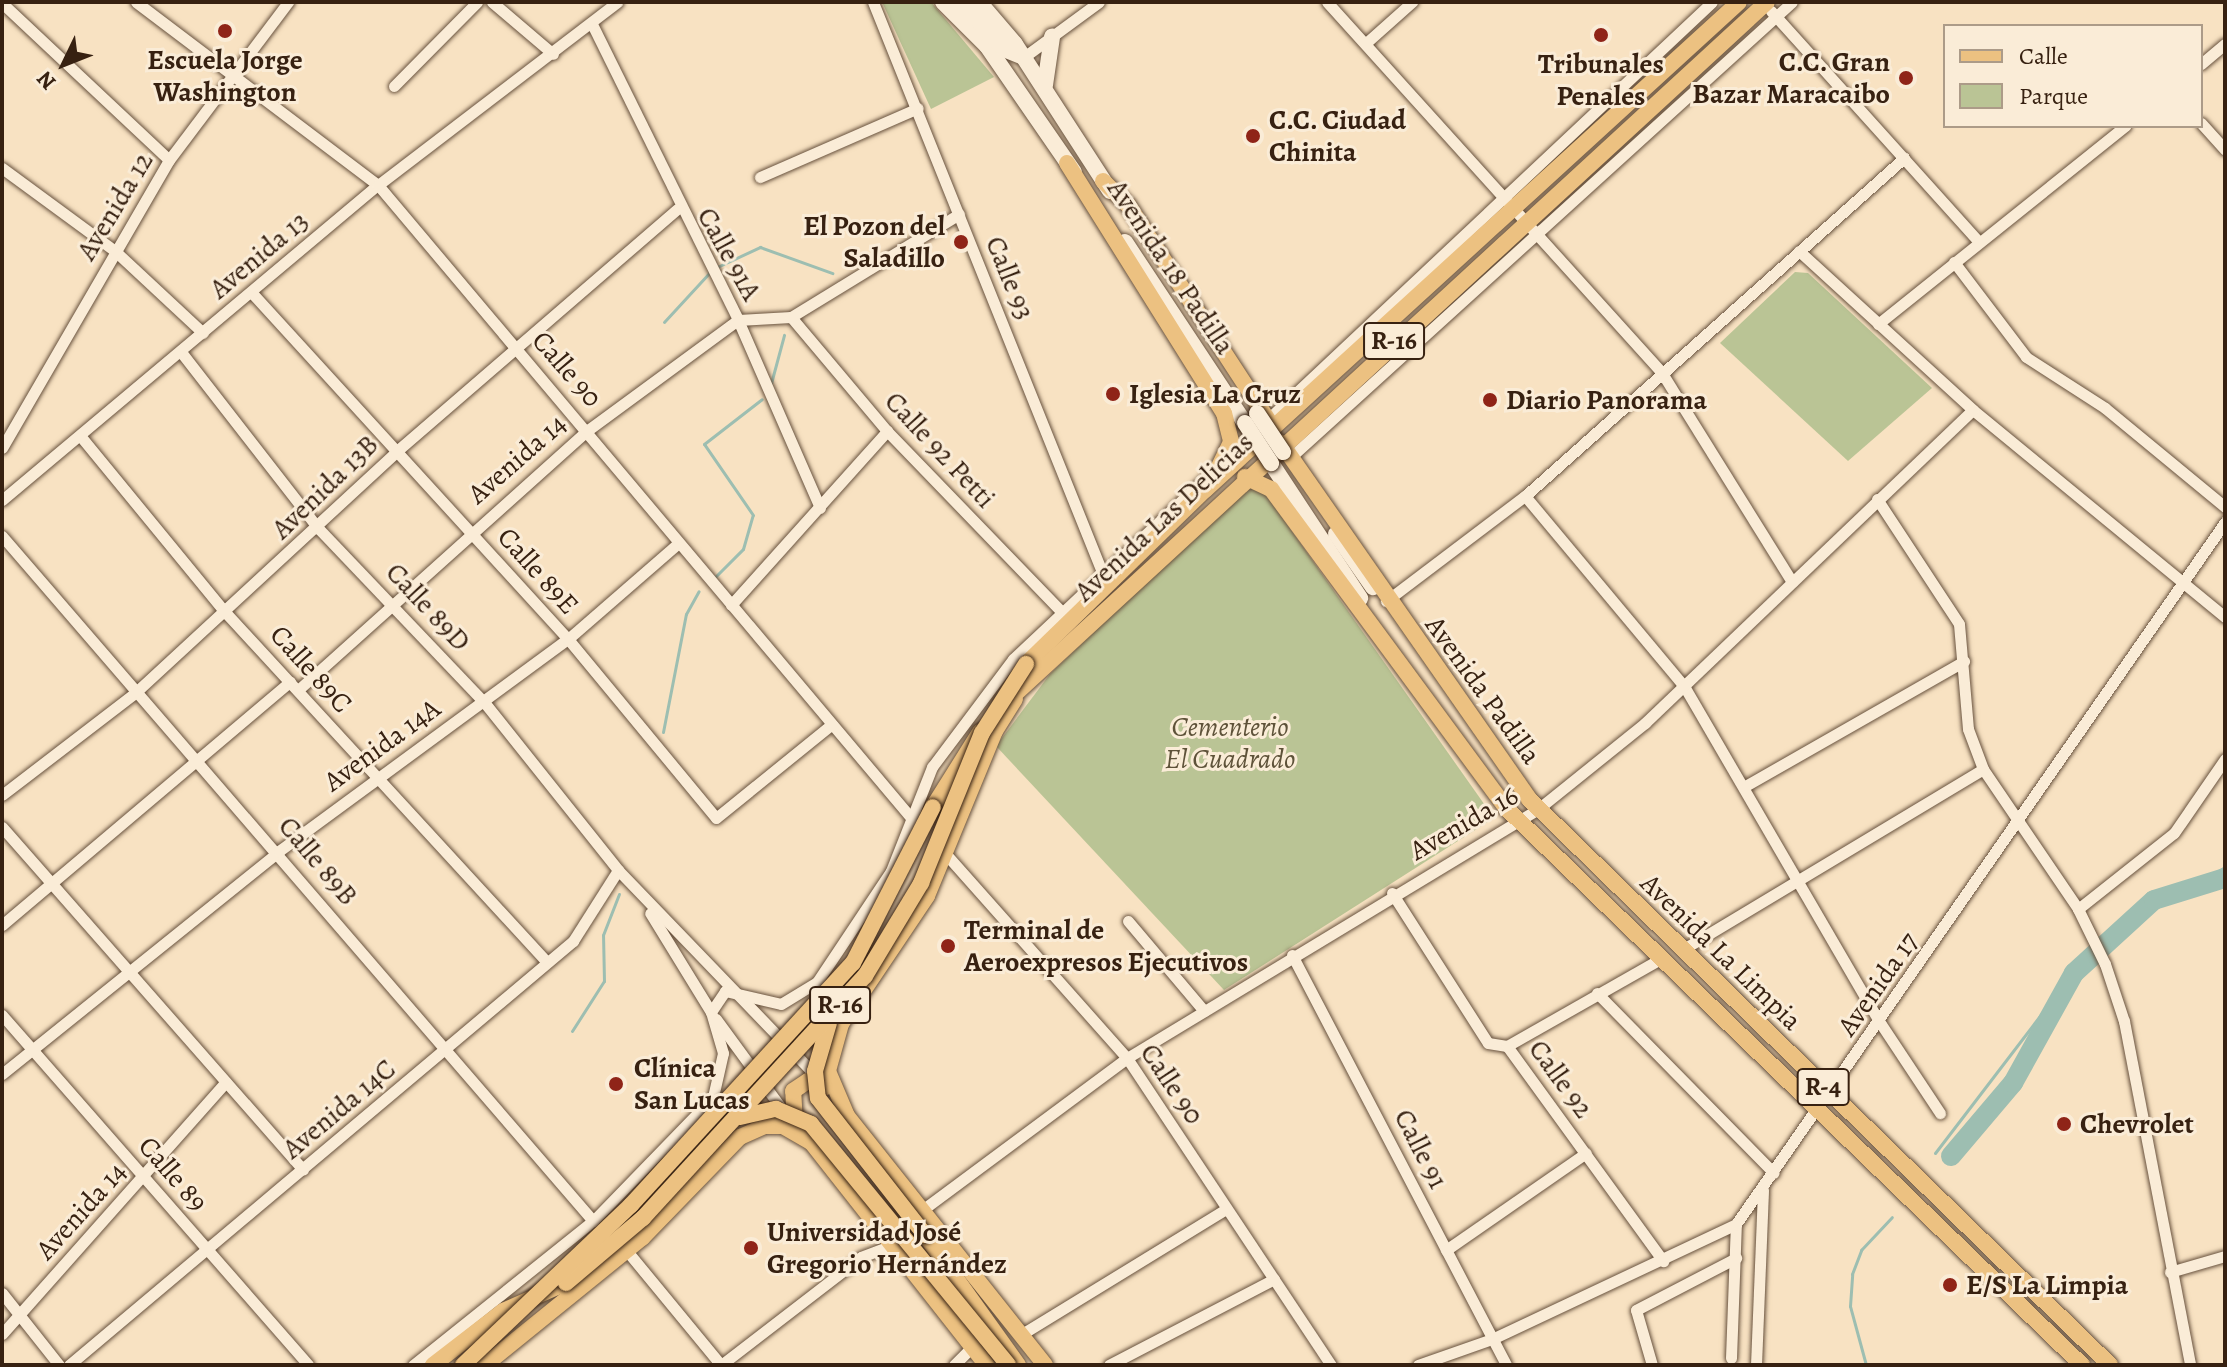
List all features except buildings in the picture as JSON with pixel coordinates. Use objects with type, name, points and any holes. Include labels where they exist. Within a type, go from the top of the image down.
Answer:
[{"type":"main road","name":"Avenida Las Delicias","points":[[1025,684],[1245,477],[1278,436],[1505,204],[1739,2]]},
{"type":"main road","name":"Avenida Las Delicias","points":[[833,1014],[892,937],[982,733],[1026,664],[1205,490],[1278,436],[1528,229],[1767,6]]},
{"type":"main road","points":[[1067,163],[1081,195],[1224,413],[1231,429],[1226,454],[1205,490]]},
{"type":"main road","name":"Avenida Padilla","points":[[1103,181],[1128,205],[1385,602],[1538,809]]},
{"type":"main road","points":[[1226,454],[1278,436]]},
{"type":"main road","name":"Avenida Padilla","points":[[1245,477],[1271,489],[1517,819]]},
{"type":"main road","name":"R-16","points":[[463,1365],[631,1205],[853,963],[960,757],[1025,684]]},
{"type":"main road","name":"R-16","points":[[835,1097],[828,1071],[841,1024],[906,937],[995,731],[1025,684]]},
{"type":"main road","name":"Avenida La Limpia","points":[[1538,809],[2110,1365]]},
{"type":"main road","name":"Avenida La Limpia","points":[[1517,819],[1814,1110],[2082,1365]]},
{"type":"main road","points":[[833,1014],[818,1050],[818,1098],[925,1235],[1018,1365]]},
{"type":"main road","name":"R-16","points":[[433,1365],[503,1311],[566,1283],[643,1218],[833,1014]]},
{"type":"main road","points":[[987,1365],[974,1345],[800,1133],[789,1107],[793,1091],[814,1081],[835,1097],[1045,1365]]},
{"type":"main road","points":[[737,1118],[776,1109],[811,1124],[1008,1365]]},
{"type":"main road","points":[[485,1365],[627,1251],[749,1131],[783,1126],[800,1133]]},
{"type":"street","name":"Calle 90","points":[[136,2],[233,70],[378,185],[588,430],[676,545],[731,605],[912,819]]},
{"type":"street","name":"Avenida 12","points":[[2,448],[169,160],[233,70],[288,2]]},
{"type":"street","points":[[394,86],[477,2]]},
{"type":"street","points":[[492,2],[553,54],[617,2]]},
{"type":"street","name":"Calle 93","points":[[873,2],[1102,572]]},
{"type":"street","name":"Avenida 18 Padilla","points":[[943,2],[987,46],[1067,163],[1166,289]]},
{"type":"street","points":[[962,2],[1004,49],[1024,57],[1099,2]]},
{"type":"street","name":"Avenida 18 Padilla","points":[[979,2],[1024,57],[1046,90],[1166,289],[1349,568],[1395,653]]},
{"type":"street","points":[[1327,2],[1505,204],[1662,373],[1792,582]]},
{"type":"street","points":[[1366,43],[1412,2]]},
{"type":"street","name":"Avenida Las Delicias","points":[[1505,204],[1712,2]]},
{"type":"street","name":"Avenida Las Delicias","points":[[1767,6],[1792,2]]},
{"type":"street","points":[[2,3],[169,160]]},
{"type":"street","points":[[1767,6],[1979,242]]},
{"type":"street","name":"Calle 91A","points":[[592,24],[677,209],[738,320],[820,508]]},
{"type":"street","points":[[1046,90],[1041,71],[1052,37]]},
{"type":"street","points":[[2203,62],[2225,44]]},
{"type":"street","name":"Avenida 13","points":[[2,500],[82,438],[378,185],[553,54]]},
{"type":"street","points":[[760,177],[918,108]]},
{"type":"street","points":[[2203,125],[2224,147]]},
{"type":"street","points":[[1878,324],[2122,128]]},
{"type":"street","points":[[1385,602],[1525,496],[1904,158]]},
{"type":"street","points":[[2,168],[115,251],[203,333]]},
{"type":"street","name":"Avenida 13B","points":[[2,795],[136,692],[319,529],[398,450],[677,209]]},
{"type":"street","points":[[738,320],[791,317],[959,214]]},
{"type":"street","points":[[1799,251],[1973,410],[2225,617]]},
{"type":"street","points":[[1954,262],[2026,357],[2116,416],[2225,507]]},
{"type":"street","name":"Calle 89E","points":[[252,293],[568,639],[716,818],[832,724]]},
{"type":"street","name":"Calle 92 Petti","points":[[791,317],[887,431],[1060,610]]},
{"type":"street","name":"Avenida 14","points":[[2,925],[199,759],[393,604],[588,430],[738,320]]},
{"type":"street","name":"Calle 89D","points":[[181,352],[319,529],[484,702],[641,896]]},
{"type":"street","name":"Avenida 16","points":[[925,1208],[1127,1058],[1392,893],[1538,809],[1684,686],[1973,410]]},
{"type":"street","points":[[731,605],[887,431]]},
{"type":"street","name":"Calle 89C","points":[[82,438],[226,613],[545,960]]},
{"type":"street","name":"Avenida Las Delicias","points":[[1060,610],[1226,454]]},
{"type":"street","points":[[1525,496],[1684,686],[1747,785],[1795,877],[1881,1024],[1940,1113]]},
{"type":"street","points":[[1877,499],[1959,624],[1968,729],[1983,769],[2078,909],[2124,1021],[2190,1365]]},
{"type":"street","name":"Avenida 17","points":[[1418,1365],[1492,1339],[1736,1224],[1763,1190],[1814,1110],[1881,1024],[2021,822],[2180,582],[2225,522]]},
{"type":"street","name":"Calle 89B","points":[[2,536],[279,851],[593,1221]]},
{"type":"street","name":"Avenida 14A","points":[[2,1074],[279,851],[568,639],[676,545]]},
{"type":"street","name":"Avenida 18 Padilla","points":[[1349,568],[1385,602]]},
{"type":"street","name":"R-16","points":[[744,993],[781,1004],[817,982],[861,925],[957,727],[1060,610]]},
{"type":"street","points":[[1747,785],[1964,661]]},
{"type":"street","points":[[2078,909],[2174,833],[2225,759]]},
{"type":"street","points":[[1682,950],[1795,877],[1983,769]]},
{"type":"street","points":[[2,827],[303,1170]]},
{"type":"street","name":"Calle 90","points":[[944,852],[1127,1058],[1331,1365]]},
{"type":"street","name":"Avenida 14C","points":[[69,1365],[446,1051],[588,922],[618,870]]},
{"type":"street","name":"Calle 92","points":[[1392,893],[1488,1043],[1507,1046],[1663,1261]]},
{"type":"street","points":[[641,896],[702,962],[744,993],[835,1097]]},
{"type":"street","points":[[641,896],[711,1012],[800,1133]]},
{"type":"street","points":[[1128,921],[1204,1011]]},
{"type":"street","name":"Calle 91","points":[[1292,955],[1506,1365]]},
{"type":"street","points":[[1507,1046],[1660,959]]},
{"type":"street","points":[[711,1012],[725,991],[744,993]]},
{"type":"street","points":[[1597,993],[1774,1173]]},
{"type":"street","points":[[413,1365],[593,1221],[713,1097],[723,1053],[711,1012]]},
{"type":"street","name":"Calle 89","points":[[2,1015],[308,1365]]},
{"type":"street","name":"Avenida 14","points":[[2,1334],[144,1178],[226,1082]]},
{"type":"street","points":[[1446,1250],[1586,1153]]},
{"type":"street","points":[[1756,1365],[1763,1190]]},
{"type":"street","points":[[1022,1334],[1226,1209]]},
{"type":"street","points":[[1731,1358],[1736,1224]]},
{"type":"street","points":[[627,1251],[721,1365],[861,1257],[893,1245]]},
{"type":"street","points":[[2170,1272],[2225,1256]]},
{"type":"street","points":[[1652,1365],[1636,1310],[1736,1258]]},
{"type":"street","points":[[1109,1365],[1274,1279]]},
{"type":"street","points":[[2,1293],[59,1365]]},
{"type":"street","points":[[954,1365],[974,1345]]},
{"type":"green space","points":[[882,2],[931,2],[994,77],[931,109]]},
{"type":"green space","points":[[1795,272],[1808,273],[1932,388],[1848,461],[1720,343]]},
{"type":"green space","name":"Cementerio El Cuadrado","points":[[1255,479],[1494,818],[1224,990],[996,746],[1050,674]]},
{"type":"waterway","points":[[715,268],[760,247],[832,273]]},
{"type":"waterway","points":[[664,322],[709,273]]},
{"type":"waterway","points":[[770,387],[784,335]]},
{"type":"waterway","points":[[716,576],[743,549],[753,515],[704,444],[762,399]]},
{"type":"waterway","points":[[663,732],[686,614],[699,591]]},
{"type":"waterway","points":[[2099,941],[2225,867]]},
{"type":"waterway","points":[[1951,1156],[2013,1083],[2074,973],[2154,900],[2225,878]]},
{"type":"waterway","points":[[572,1031],[604,981],[603,935],[619,894]]},
{"type":"waterway","points":[[1935,1153],[2093,946]]},
{"type":"waterway","points":[[1866,1365],[1850,1306],[1852,1274],[1861,1250],[1892,1217]]},
{"type":"place","name":"Escuela Jorge Washington","points":[[225,31]]},
{"type":"place","name":"Tribunales Penales","points":[[1601,35]]},
{"type":"place","name":"C.C. Gran Bazar Maracaibo","points":[[1906,78]]},
{"type":"place","name":"C.C. Ciudad Chinita","points":[[1253,136]]},
{"type":"place","name":"El Pozon del Saladillo","points":[[961,242]]},
{"type":"place","name":"Iglesia La Cruz","points":[[1113,394]]},
{"type":"place","name":"Diario Panorama","points":[[1490,400]]},
{"type":"place","name":"Terminal de Aeroexpresos Ejecutivos","points":[[948,946]]},
{"type":"place","name":"Clínica San Lucas","points":[[616,1084]]},
{"type":"place","name":"Chevrolet","points":[[2064,1124]]},
{"type":"place","name":"Universidad José Gregorio Hernández","points":[[751,1248]]},
{"type":"place","name":"E/S La Limpia","points":[[1950,1285]]}]
